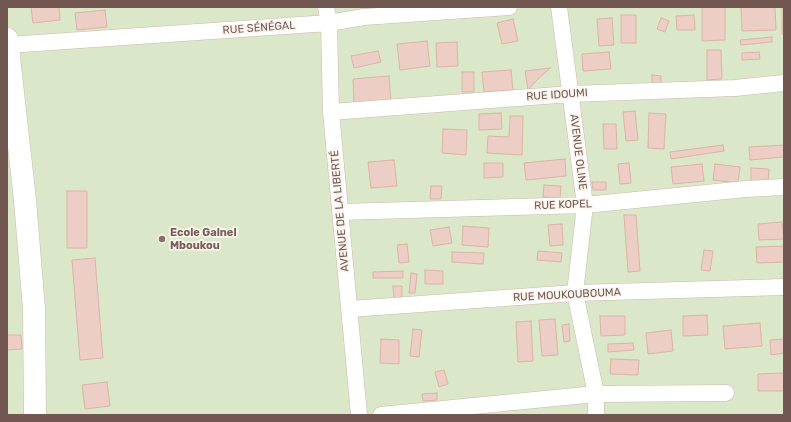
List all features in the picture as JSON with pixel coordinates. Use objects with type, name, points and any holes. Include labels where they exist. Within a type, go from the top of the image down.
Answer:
[{"type":"main road","points":[[8,42],[34,309],[35,415]]},
{"type":"street","name":"AVENUE DE LA LIBERTÉ","points":[[326,7],[329,23],[331,112],[359,415]]},
{"type":"street","name":"RUE SÉNÉGAL","points":[[8,42],[329,23],[364,17],[509,7]]},
{"type":"street","name":"AVENUE OLINE","points":[[559,7],[585,205],[575,293],[596,394],[596,415]]},
{"type":"street","name":"RUE IDOUMI","points":[[331,112],[570,94],[735,88],[784,83]]},
{"type":"street","name":"RUE KOPEL","points":[[340,212],[585,205],[746,189],[784,187]]},
{"type":"street","name":"RUE MOUKOUBOUMA","points":[[350,309],[575,293],[784,287]]},
{"type":"street","points":[[381,415],[596,394],[726,393]]},
{"type":"green space","points":[[7,7],[784,7],[784,415],[7,415]]},
{"type":"building","points":[[31,7],[59,7],[60,20],[33,23]]},
{"type":"building","points":[[702,7],[725,7],[725,40],[702,41]]},
{"type":"building","points":[[741,7],[775,7],[776,30],[742,31]]},
{"type":"building","points":[[782,7],[784,7],[784,34],[782,34]]},
{"type":"building","points":[[105,10],[107,27],[77,30],[75,13]]},
{"type":"building","points":[[621,15],[636,15],[636,43],[621,43]]},
{"type":"building","points":[[694,15],[695,30],[677,30],[676,16]]},
{"type":"building","points":[[612,18],[614,45],[599,46],[597,19]]},
{"type":"building","points":[[661,18],[669,21],[665,32],[657,29]]},
{"type":"building","points":[[513,19],[518,41],[502,44],[497,23]]},
{"type":"building","points":[[772,37],[772,42],[741,45],[740,40]]},
{"type":"building","points":[[427,41],[430,66],[400,70],[397,44]]},
{"type":"building","points":[[457,42],[458,66],[437,67],[436,43]]},
{"type":"building","points":[[707,50],[721,50],[722,79],[707,80]]},
{"type":"building","points":[[378,51],[381,62],[354,68],[351,56]]},
{"type":"building","points":[[609,52],[611,69],[583,71],[582,54]]},
{"type":"building","points":[[759,52],[760,59],[742,60],[742,53]]},
{"type":"building","points":[[550,68],[537,80],[528,90],[525,71]]},
{"type":"building","points":[[511,70],[513,90],[484,92],[482,72]]},
{"type":"building","points":[[462,72],[474,72],[474,92],[462,92]]},
{"type":"building","points":[[652,75],[661,76],[661,84],[652,84]]},
{"type":"building","points":[[389,76],[391,103],[354,105],[353,79]]},
{"type":"building","points":[[635,111],[638,140],[626,141],[623,112]]},
{"type":"building","points":[[501,113],[502,129],[479,130],[479,114]]},
{"type":"building","points":[[649,113],[666,114],[664,149],[648,148]]},
{"type":"building","points":[[510,116],[523,116],[522,155],[487,153],[488,136],[509,137]]},
{"type":"building","points":[[603,124],[616,124],[617,149],[604,149]]},
{"type":"building","points":[[443,129],[467,130],[466,155],[442,153]]},
{"type":"building","points":[[723,145],[724,151],[671,159],[670,152]]},
{"type":"building","points":[[784,145],[784,157],[750,160],[749,147]]},
{"type":"building","points":[[565,159],[566,176],[526,180],[524,163]]},
{"type":"building","points":[[394,160],[397,186],[371,188],[368,162]]},
{"type":"building","points":[[484,163],[503,163],[503,177],[484,178]]},
{"type":"building","points":[[629,163],[631,183],[620,184],[618,164]]},
{"type":"building","points":[[702,164],[704,181],[673,184],[671,167]]},
{"type":"building","points":[[715,164],[740,167],[738,183],[713,180]]},
{"type":"building","points":[[751,168],[769,169],[768,183],[751,182]]},
{"type":"building","points":[[592,182],[606,182],[606,190],[593,190]]},
{"type":"building","points":[[544,185],[561,186],[560,198],[543,197]]},
{"type":"building","points":[[431,186],[442,186],[441,199],[430,199]]},
{"type":"building","points":[[67,191],[87,191],[87,248],[67,248]]},
{"type":"building","points":[[624,215],[636,215],[640,271],[628,272]]},
{"type":"building","points":[[782,222],[784,239],[759,240],[758,224]]},
{"type":"building","points":[[562,224],[563,245],[550,246],[548,225]]},
{"type":"building","points":[[463,226],[489,228],[488,247],[462,245]]},
{"type":"building","points":[[449,227],[452,243],[433,246],[430,230]]},
{"type":"building","points":[[407,244],[409,262],[399,263],[397,245]]},
{"type":"building","points":[[784,246],[784,262],[757,263],[756,247]]},
{"type":"building","points":[[704,250],[713,251],[710,271],[701,270]]},
{"type":"building","points":[[538,251],[562,253],[561,262],[537,260]]},
{"type":"building","points":[[452,252],[484,253],[483,264],[452,262]]},
{"type":"building","points":[[95,258],[103,358],[80,360],[72,260]]},
{"type":"building","points":[[425,270],[443,271],[443,284],[425,284]]},
{"type":"building","points":[[403,271],[403,278],[373,278],[373,272]]},
{"type":"building","points":[[411,273],[417,274],[415,293],[409,293]]},
{"type":"building","points":[[393,286],[402,286],[402,297],[394,298]]},
{"type":"building","points":[[707,315],[708,335],[683,336],[683,316]]},
{"type":"building","points":[[600,316],[625,316],[625,335],[601,336]]},
{"type":"building","points":[[555,319],[558,355],[542,356],[539,320]]},
{"type":"building","points":[[531,321],[533,361],[518,362],[516,322]]},
{"type":"building","points":[[760,323],[762,346],[725,349],[723,326]]},
{"type":"building","points":[[569,324],[570,341],[564,342],[562,325]]},
{"type":"building","points":[[413,329],[422,330],[419,357],[410,356]]},
{"type":"building","points":[[671,330],[673,351],[648,354],[646,333]]},
{"type":"building","points":[[7,335],[21,335],[22,349],[7,350]]},
{"type":"building","points":[[381,339],[399,340],[399,364],[380,363]]},
{"type":"building","points":[[784,339],[784,353],[771,355],[770,340]]},
{"type":"building","points":[[633,343],[634,350],[608,352],[608,344]]},
{"type":"building","points":[[611,359],[639,360],[638,375],[610,374]]},
{"type":"building","points":[[444,370],[448,384],[439,387],[435,372]]},
{"type":"building","points":[[784,373],[784,391],[758,391],[758,374]]},
{"type":"building","points":[[107,382],[110,406],[85,409],[82,385]]},
{"type":"building","points":[[437,393],[437,400],[423,401],[422,394]]},
{"type":"place","name":"Ecole Galnel Mboukou","points":[[162,239]]}]
